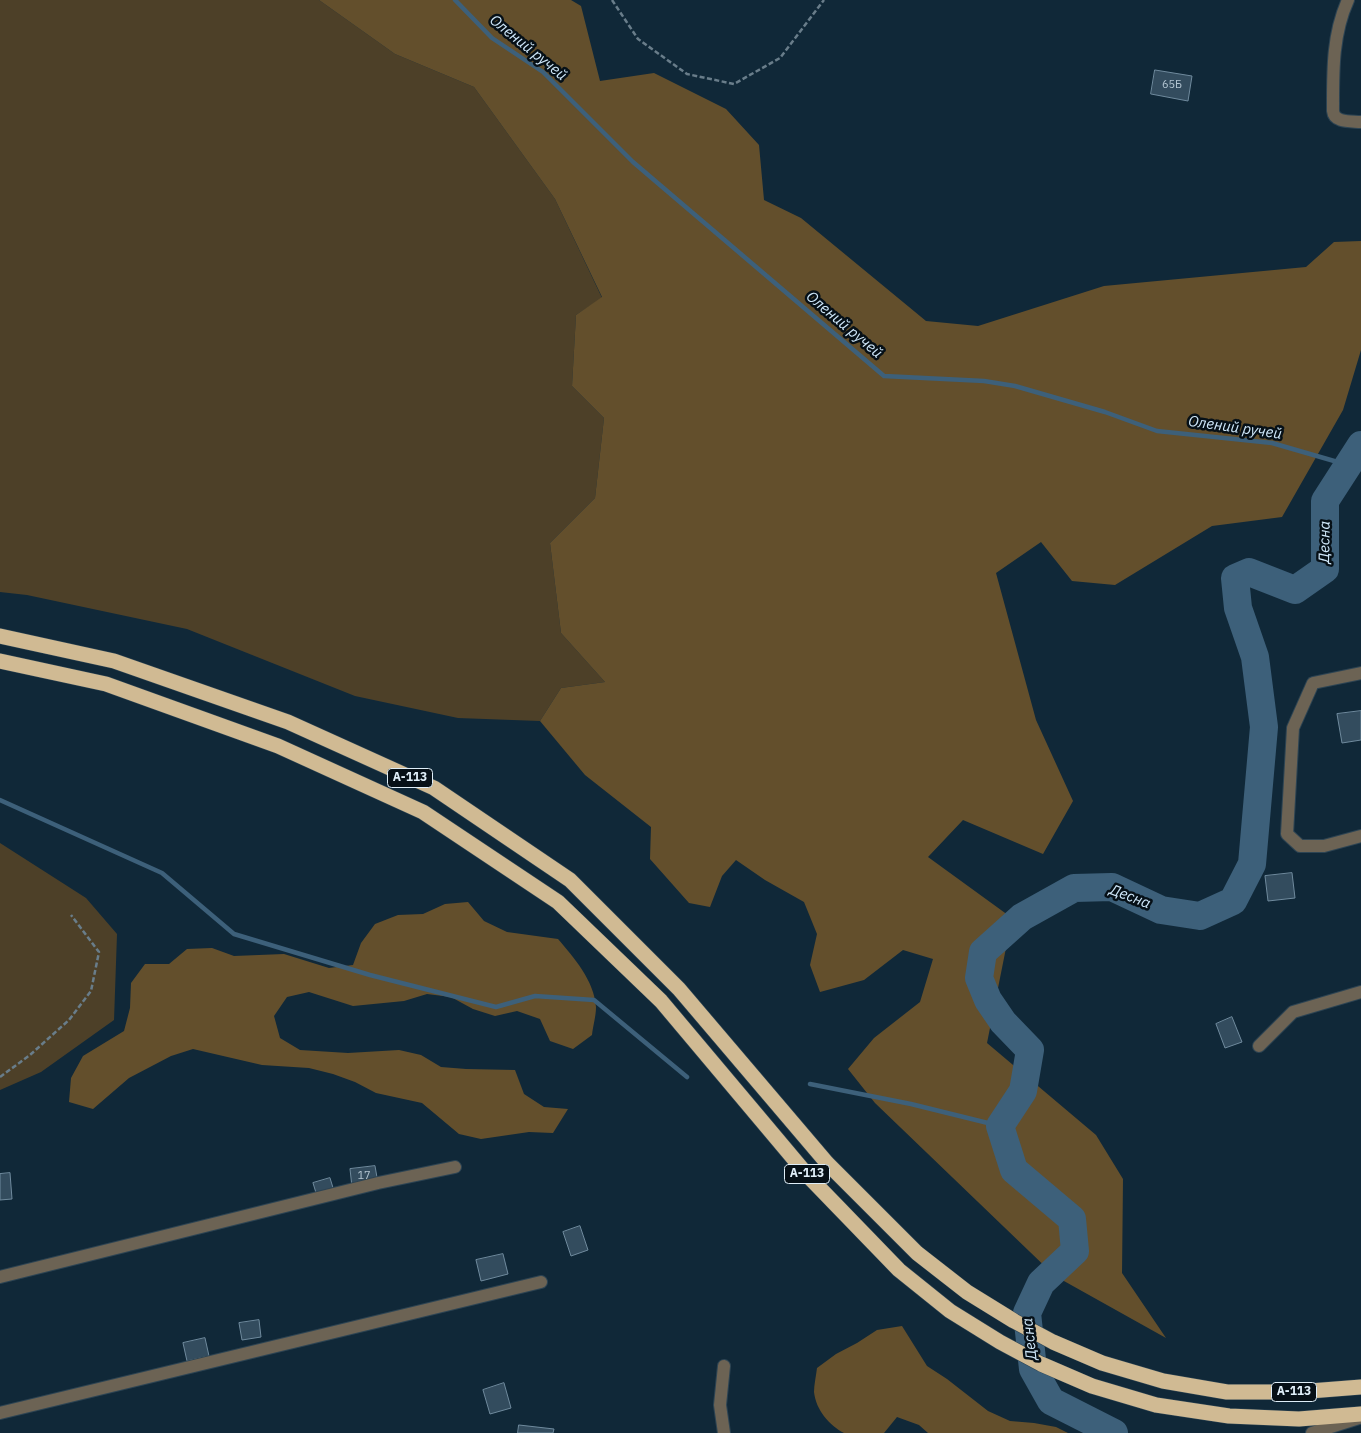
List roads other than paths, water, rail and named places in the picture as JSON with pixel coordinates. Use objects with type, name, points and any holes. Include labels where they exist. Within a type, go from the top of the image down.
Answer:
[{"type":"highway","name":"А-113","points":[[0,636],[114,661],[288,722],[434,788],[570,880],[678,989],[827,1163],[918,1254],[966,1292],[1014,1321],[1053,1342],[1102,1363],[1163,1381],[1226,1392],[1298,1392],[1361,1387]]},
{"type":"highway","name":"А-113","points":[[0,661],[106,684],[278,746],[423,812],[558,902],[661,1002],[809,1177],[898,1270],[950,1311],[1000,1342],[1041,1364],[1092,1386],[1156,1405],[1229,1416],[1299,1419],[1361,1416]]},
{"type":"street","points":[[1348,0],[1341,16],[1334,50],[1333,111],[1338,119],[1361,122]]},
{"type":"street","points":[[1361,673],[1313,683],[1292,728],[1287,834],[1300,846],[1324,846],[1361,836]]},
{"type":"street","points":[[1259,1046],[1293,1012],[1361,992]]},
{"type":"street","points":[[0,1277],[378,1184],[455,1167]]},
{"type":"street","points":[[0,1413],[541,1282]]},
{"type":"street","points":[[724,1366],[720,1405],[724,1433]]},
{"type":"street","points":[[1312,1433],[1361,1416]]},
{"type":"waterway","name":"Олений ручей","points":[[455,0],[492,38],[543,72],[633,162],[884,376],[984,381],[1015,386],[1105,412],[1157,431],[1272,443],[1348,465]]},
{"type":"waterway","name":"Десна","points":[[1114,1433],[1051,1401],[1033,1369],[1027,1313],[1041,1283],[1075,1251],[1072,1219],[1014,1170],[1000,1126],[1023,1091],[1030,1050],[1003,1022],[988,1000],[979,978],[983,952],[1022,917],[1074,888],[1112,887],[1161,910],[1200,916],[1233,901],[1252,864],[1264,727],[1255,657],[1238,608],[1235,578],[1249,572],[1295,590],[1325,569],[1325,501],[1361,445]]},
{"type":"waterway","points":[[0,800],[162,873],[234,934],[370,975],[496,1007],[535,996],[594,1000],[687,1077]]},
{"type":"waterway","points":[[810,1084],[911,1104],[1000,1126]]}]
